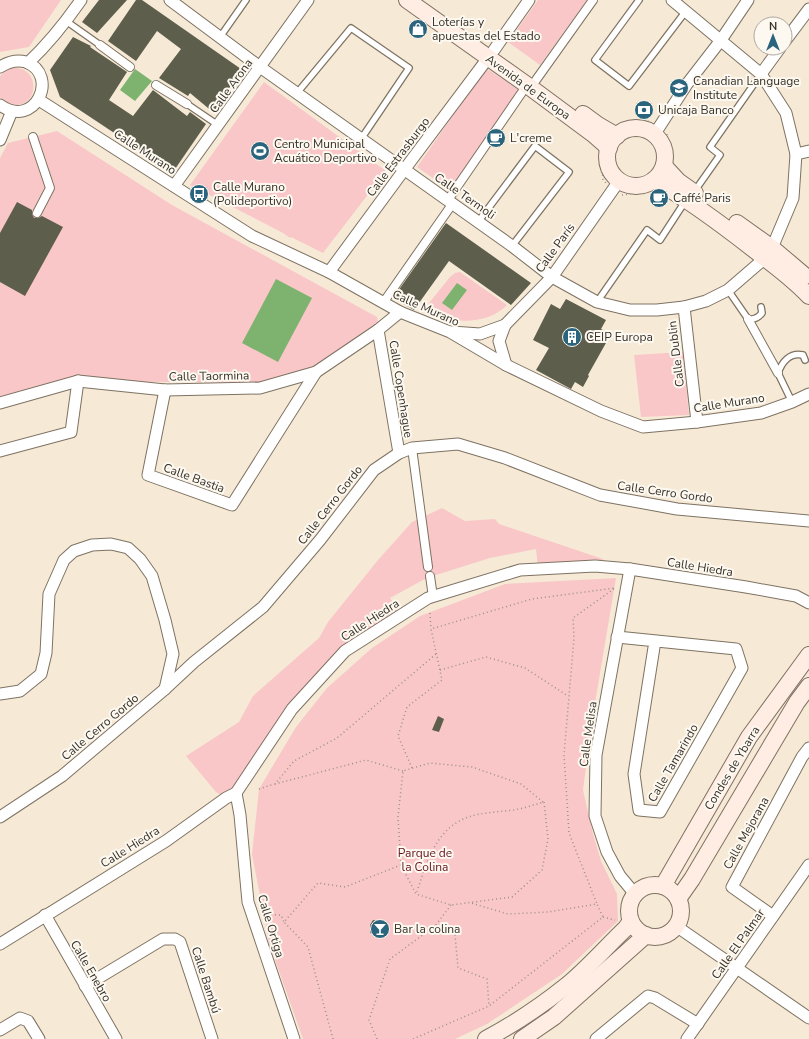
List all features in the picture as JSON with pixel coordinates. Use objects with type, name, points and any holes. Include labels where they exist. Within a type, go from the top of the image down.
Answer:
[{"type":"main road","name":"Avenida de Europa","points":[[408,0],[491,54],[531,83],[593,134],[613,142]]},
{"type":"main road","name":"Avenida de Europa","points":[[425,0],[491,54]]},
{"type":"main road","points":[[636,129],[645,130],[654,135],[660,141],[664,149],[665,157],[664,166],[654,180],[646,185],[636,186],[627,185],[619,181],[612,174],[608,166],[607,157],[613,142],[626,131],[636,129]]},
{"type":"main road","points":[[664,166],[690,196],[737,236],[769,253],[809,280]]},
{"type":"main road","points":[[654,180],[690,196]]},
{"type":"main road","points":[[769,253],[809,296]]},
{"type":"main road","name":"Condes de Ybarra","points":[[663,886],[749,737],[809,655]]},
{"type":"main road","name":"Condes de Ybarra","points":[[678,899],[692,879],[789,715],[809,686]]},
{"type":"main road","points":[[648,886],[663,886],[669,889],[678,899],[681,912],[676,926],[670,932],[662,935],[646,935],[624,921],[629,916],[630,904],[635,894],[648,886]]},
{"type":"main road","points":[[486,1039],[537,1008],[567,985],[626,928],[624,921]]},
{"type":"main road","points":[[522,1039],[554,1017],[646,935]]},
{"type":"street","points":[[28,63],[42,50],[81,0]]},
{"type":"street","name":"Calle Termoli","points":[[170,0],[260,67],[512,246],[552,277],[597,302],[630,310],[657,310],[684,307],[706,300],[728,290],[769,253]]},
{"type":"street","name":"Calle Arona","points":[[174,186],[308,0]]},
{"type":"street","name":"Calle Estrasburgo","points":[[329,272],[491,54],[529,0]]},
{"type":"street","points":[[384,303],[531,83],[593,0]]},
{"type":"street","points":[[673,0],[761,74],[786,113],[796,154],[793,198],[769,253]]},
{"type":"street","points":[[654,135],[687,84],[721,40],[748,0]]},
{"type":"street","points":[[793,30],[809,9]]},
{"type":"street","points":[[100,45],[130,67]]},
{"type":"street","points":[[761,74],[774,56]]},
{"type":"street","points":[[0,67],[14,61],[28,63],[35,68],[40,75],[42,83],[42,92],[39,100],[34,106],[27,110],[20,112],[12,111],[0,105]]},
{"type":"street","points":[[156,85],[187,104]]},
{"type":"street","name":"Calle Murano","points":[[39,100],[252,236],[329,272],[400,312],[450,332],[506,365],[601,411],[643,427],[697,422],[761,413],[809,394]]},
{"type":"street","points":[[0,140],[12,111]]},
{"type":"street","points":[[33,136],[50,188],[37,213]]},
{"type":"street","points":[[796,154],[809,151]]},
{"type":"street","name":"Calle París","points":[[506,365],[499,341],[505,325],[552,277],[619,181]]},
{"type":"street","name":"Calle Dublin","points":[[684,307],[697,422]]},
{"type":"street","name":"Calle Taormina","points":[[0,403],[78,381],[165,390],[260,388],[316,372],[378,330],[400,312]]},
{"type":"street","points":[[748,320],[778,373]]},
{"type":"street","name":"Calle París","points":[[450,332],[480,334],[505,325]]},
{"type":"street","name":"Calle Copenhague","points":[[378,330],[398,453]]},
{"type":"street","name":"Calle Bastia","points":[[165,390],[148,475],[232,505],[316,372]]},
{"type":"street","points":[[0,451],[71,432],[78,381]]},
{"type":"street","name":"Calle Cerro Gordo","points":[[0,817],[62,776],[165,689],[194,662],[263,606],[320,540],[374,470],[398,453],[412,448],[458,444],[505,458],[600,495],[677,510],[809,522]]},
{"type":"street","points":[[412,448],[428,567]]},
{"type":"street","points":[[0,694],[20,691],[41,674],[46,653],[48,594],[64,560],[74,551],[92,545],[111,544],[128,548],[140,559],[152,576],[173,654],[165,689]]},
{"type":"street","name":"Calle Hiedra","points":[[0,944],[44,915],[166,841],[226,798],[236,793],[292,709],[345,651],[428,598],[520,570],[595,566],[630,569],[754,588],[796,596],[809,603]]},
{"type":"street","name":"Calle Melisa","points":[[630,569],[596,755],[595,816],[607,852],[620,876],[635,894]]},
{"type":"street","points":[[430,576],[433,597]]},
{"type":"street","name":"Calle Tamarindo","points":[[617,637],[736,648],[742,668],[660,812],[639,810],[634,774],[655,641]]},
{"type":"street","points":[[173,654],[184,662],[194,662]]},
{"type":"street","name":"Calle Mejorana","points":[[773,916],[732,887],[802,758],[809,748]]},
{"type":"street","name":"Calle Ortiga","points":[[236,793],[240,816],[248,902],[294,1039]]},
{"type":"street","name":"Calle El Palmar","points":[[688,1039],[809,865]]},
{"type":"street","name":"Calle Enebro","points":[[44,915],[116,1039]]},
{"type":"street","points":[[676,926],[809,1018]]},
{"type":"street","name":"Calle Bambú","points":[[85,986],[163,939],[175,939],[180,942],[212,1039]]},
{"type":"street","points":[[596,1039],[648,996],[655,998],[698,1024]]},
{"type":"street","points":[[0,1030],[20,1018],[28,1021],[39,1039]]},
{"type":"lane","points":[[220,37],[246,0]]},
{"type":"lane","points":[[639,0],[595,60],[630,86],[686,11]]},
{"type":"lane","points":[[66,21],[100,45]]},
{"type":"lane","points":[[297,93],[352,28],[408,68],[361,139]]},
{"type":"lane","points":[[597,302],[647,230],[660,240],[720,155],[710,147],[761,74]]},
{"type":"lane","points":[[187,104],[218,125]]},
{"type":"lane","points":[[478,222],[535,146],[569,172],[512,246]]},
{"type":"lane","points":[[728,290],[748,320],[753,320],[759,317],[762,313],[761,307]]},
{"type":"lane","points":[[792,402],[778,373],[781,365],[791,356],[796,354],[803,355],[806,360]]},
{"type":"path","points":[[431,629],[532,598],[615,588],[573,618],[574,638],[564,755],[569,833],[603,917]]},
{"type":"path","points":[[412,768],[398,736],[407,707],[442,680],[431,629],[430,613]]},
{"type":"path","points":[[275,784],[294,761],[337,738],[436,654]]},
{"type":"path","points":[[440,670],[486,657],[525,668],[569,696]]},
{"type":"path","points":[[259,788],[366,760],[403,771],[430,763],[472,767],[521,784],[544,802],[548,839],[542,870],[512,897],[451,905],[416,894],[401,865],[398,817],[403,771]]},
{"type":"path","points":[[416,894],[434,846],[446,830],[460,819],[476,814],[516,809],[544,802]]},
{"type":"path","points":[[284,922],[318,883],[345,887],[401,865]]},
{"type":"path","points":[[469,903],[508,914],[548,912],[597,904]]},
{"type":"path","points":[[377,1039],[369,1020],[390,959],[436,926],[451,905]]},
{"type":"path","points":[[263,914],[281,915],[284,922],[308,946],[333,1039]]},
{"type":"path","points":[[413,1039],[488,1006],[603,917],[624,921]]},
{"type":"path","points":[[436,926],[455,935],[458,968],[487,980],[488,1006]]},
{"type":"green space","points":[[0,0],[61,0],[29,47],[0,52]]},
{"type":"green space","points":[[538,0],[587,0],[540,65],[508,42]]},
{"type":"green space","points":[[11,68],[21,69],[28,73],[32,79],[32,94],[28,100],[22,104],[11,105],[0,97],[0,76]]},
{"type":"green space","points":[[486,68],[520,91],[450,190],[417,167]]},
{"type":"green space","points":[[264,82],[386,171],[323,253],[291,237],[290,238],[190,185]]},
{"type":"green space","points":[[57,131],[172,205],[377,317],[378,323],[312,368],[260,383],[78,381],[0,403],[0,158],[8,143]]},
{"type":"green space","points":[[460,272],[507,305],[499,312],[489,317],[467,321],[444,318],[425,308],[450,277],[455,273]]},
{"type":"green space","points":[[683,352],[689,415],[641,417],[634,355]]},
{"type":"green space","points":[[442,508],[465,521],[495,519],[499,524],[603,559],[606,567],[538,569],[536,549],[490,558],[436,575],[423,580],[390,598],[402,615],[345,651],[226,798],[216,792],[186,756],[239,722],[253,696],[319,638],[328,622],[378,560],[412,522]]},
{"type":"green space","name":"Parque de la Colina","points":[[616,578],[593,715],[583,790],[601,861],[617,894],[618,921],[562,974],[487,1024],[455,1039],[303,1039],[269,943],[252,854],[259,789],[296,727],[327,688],[372,648],[420,616],[505,584]]},
{"type":"shaded area","points":[[135,69],[152,81],[135,101],[120,90]]},
{"type":"shaded area","points":[[276,279],[312,298],[278,362],[242,343]]},
{"type":"shaded area","points":[[457,283],[467,290],[452,310],[442,303]]},
{"type":"building","points":[[99,0],[127,0],[97,33],[82,22]]},
{"type":"building","points":[[136,0],[142,0],[241,69],[214,113],[190,93],[188,96],[159,78],[181,49],[157,31],[136,61],[108,41]]},
{"type":"building","points":[[73,37],[91,46],[90,47],[127,72],[109,100],[133,116],[153,90],[187,116],[190,112],[206,124],[173,172],[60,97],[50,70]]},
{"type":"building","points":[[17,202],[32,210],[34,218],[42,216],[63,227],[25,296],[0,282],[0,233]]},
{"type":"building","points":[[446,223],[531,283],[511,305],[449,261],[414,310],[393,298]]},
{"type":"building","name":"CEIP Europa","points":[[566,299],[606,320],[601,329],[611,334],[583,387],[575,382],[571,389],[536,370],[549,348],[533,340],[551,304],[560,309]]},
{"type":"building","points":[[438,716],[444,719],[439,732],[432,730]]},
{"type":"building","points":[[373,920],[383,922],[379,935],[370,933],[370,925]]},
{"type":"place","name":"Loterías y apuestas del Estado","points":[[418,29]]},
{"type":"place","name":"Canadian Language Institute","points":[[679,88]]},
{"type":"place","name":"Unicaja Banco","points":[[644,110]]},
{"type":"place","name":"L'creme","points":[[496,138]]},
{"type":"place","name":"Centro Municipal Acuático Deportivo","points":[[260,151]]},
{"type":"place","name":"Calle Murano (Polideportivo)","points":[[199,194]]},
{"type":"place","name":"Caffé Paris","points":[[659,198]]},
{"type":"place","name":"CEIP Europa","points":[[572,337]]},
{"type":"place","name":"Bar la colina","points":[[380,929]]}]
